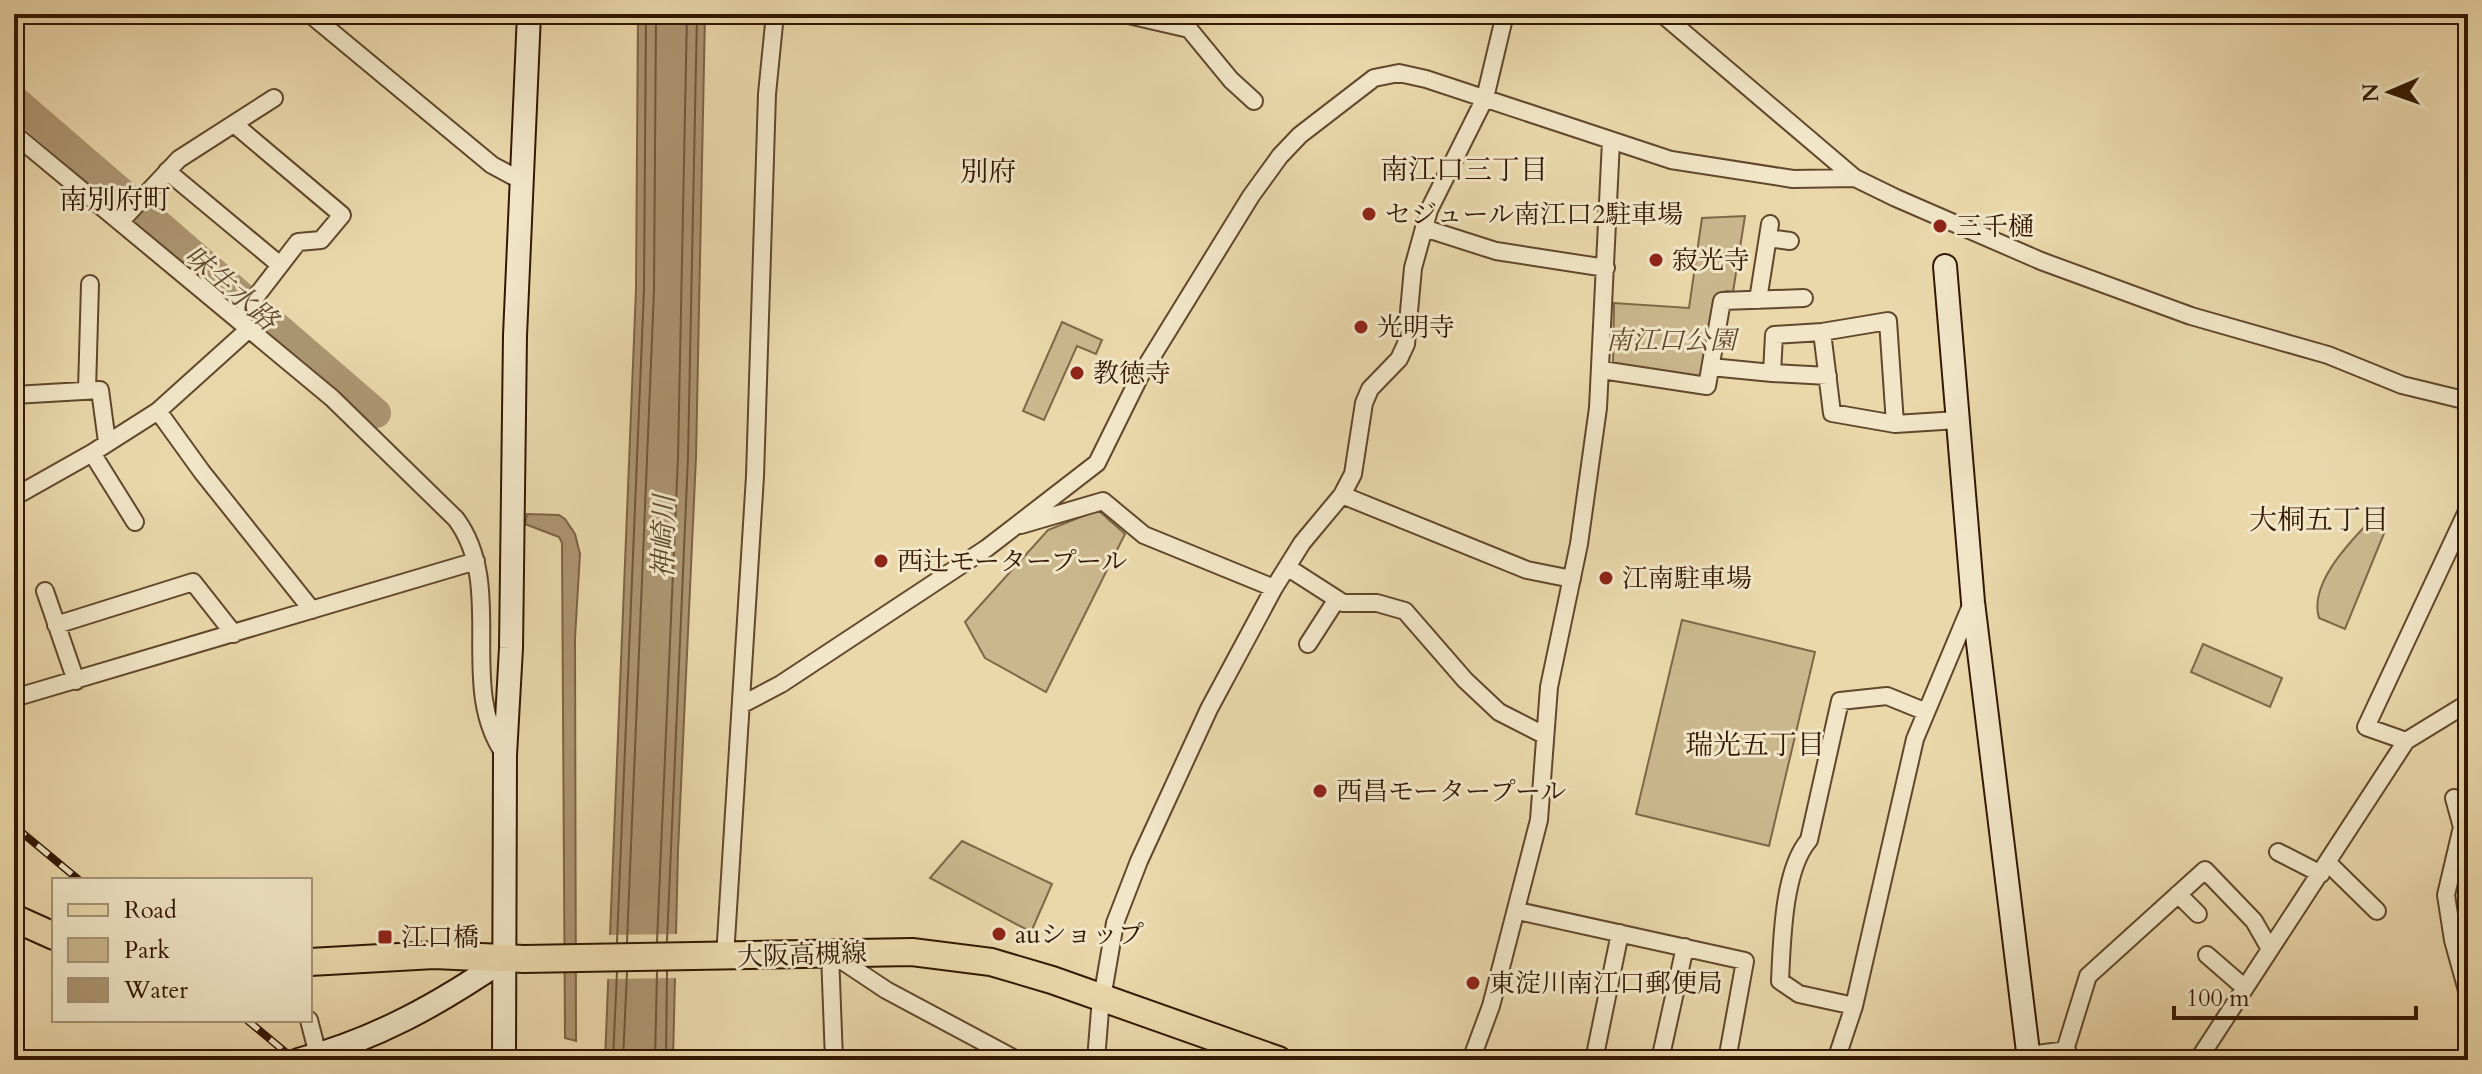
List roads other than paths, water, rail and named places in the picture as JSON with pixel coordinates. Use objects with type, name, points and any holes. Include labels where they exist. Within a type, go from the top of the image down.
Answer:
[{"type":"main road","points":[[14,918],[52,935]]},
{"type":"main road","name":"大阪高槻線","points":[[312,962],[387,956],[515,959],[912,952],[991,962],[1278,1060]]},
{"type":"street","points":[[310,14],[492,165],[522,181]]},
{"type":"street","points":[[504,1060],[515,959],[505,755],[511,648],[515,336],[529,14]]},
{"type":"street","points":[[716,956],[743,704],[756,461],[767,94],[775,14]]},
{"type":"street","points":[[1124,14],[1189,29],[1231,80],[1254,101]]},
{"type":"street","points":[[1096,1060],[1102,998],[1115,923],[1139,861],[1209,709],[1274,588],[1342,495],[1353,474],[1360,417],[1370,389],[1399,359],[1406,344],[1413,268],[1429,210],[1485,98],[1505,14]]},
{"type":"street","points":[[1662,14],[1855,178],[2041,261],[2191,316],[2328,355],[2402,385],[2468,401]]},
{"type":"street","points":[[743,704],[781,684],[987,548],[1097,463],[1140,376],[1251,196],[1300,135],[1374,78],[1399,73],[1686,162],[1793,179],[1855,178]]},
{"type":"street","points":[[122,220],[179,159],[274,98]]},
{"type":"street","points":[[14,497],[158,411],[244,324],[260,291],[298,242],[321,240],[342,215],[234,124]]},
{"type":"street","points":[[14,134],[122,220],[332,398],[449,511],[467,536],[476,561],[484,702],[492,736],[505,755]]},
{"type":"street","points":[[1471,1060],[1491,1006],[1518,911],[1539,820],[1549,687],[1592,465],[1602,370],[1611,141]]},
{"type":"street","points":[[167,171],[280,265]]},
{"type":"street","points":[[1424,228],[1496,251],[1606,268]]},
{"type":"street","points":[[1758,300],[1769,231],[1790,241]]},
{"type":"street","points":[[1945,266],[1973,602],[2028,1058],[2067,1055],[2088,976],[2205,870],[2254,921],[2270,949]]},
{"type":"street","points":[[87,390],[90,284]]},
{"type":"street","points":[[1602,370],[1707,386],[1722,301],[1804,298]]},
{"type":"street","points":[[1772,373],[1774,335],[1822,332],[1888,321],[1895,424]]},
{"type":"street","points":[[1822,332],[1832,413],[1895,424],[1958,420]]},
{"type":"street","points":[[1711,367],[1828,376]]},
{"type":"street","points":[[14,395],[100,390],[107,442]]},
{"type":"street","points":[[158,411],[202,472],[312,610]]},
{"type":"street","points":[[92,453],[135,522]]},
{"type":"street","points":[[1342,495],[1527,570],[1572,579]]},
{"type":"street","points":[[1012,528],[1103,501],[1144,535],[1274,588]]},
{"type":"street","points":[[2406,741],[2366,727],[2468,509]]},
{"type":"street","points":[[14,698],[476,561]]},
{"type":"street","points":[[1287,567],[1343,603],[1377,603],[1405,611],[1465,680],[1499,712],[1544,735]]},
{"type":"street","points":[[56,625],[193,582],[234,634]]},
{"type":"street","points":[[45,591],[76,681]]},
{"type":"street","points":[[1308,644],[1337,599]]},
{"type":"street","points":[[1836,1060],[1854,1006],[1924,711],[1973,602]]},
{"type":"street","points":[[1854,1006],[1799,994],[1780,981],[1783,926],[1799,852],[1809,840],[1840,701],[1887,696],[1924,711]]},
{"type":"street","points":[[2198,1060],[2406,741],[2468,703]]},
{"type":"street","points":[[2454,798],[2462,827],[2446,895],[2453,940],[2468,994]]},
{"type":"street","points":[[2278,852],[2325,868],[2377,911]]},
{"type":"street","points":[[2178,894],[2198,914]]},
{"type":"street","points":[[1518,911],[1745,961],[1727,1060]]},
{"type":"street","points":[[1594,1060],[1620,933]]},
{"type":"street","points":[[1660,1060],[1685,947]]},
{"type":"street","points":[[830,953],[834,1060]]},
{"type":"street","points":[[830,953],[886,990],[1017,1060]]},
{"type":"street","points":[[2207,955],[2245,988]]},
{"type":"street","points":[[309,1022],[308,1058],[367,1038],[441,1003],[515,959]]},
{"type":"water","name":"神崎川","points":[[638,14],[705,14],[696,457],[678,851],[673,1060],[605,1060],[636,289]]},
{"type":"water","points":[[527,514],[559,515],[565,519],[575,534],[580,554],[575,638],[576,1041],[565,1038],[562,543],[559,537],[525,524]]},
{"type":"waterway","name":"味生水路","points":[[14,100],[376,413]]},
{"type":"railway","points":[[14,826],[77,878]]},
{"type":"railway","points":[[249,1022],[295,1060]]},
{"type":"place","name":"セジュール南江口2駐車場","points":[[1369,214]]},
{"type":"place","name":"三千樋","points":[[1940,226]]},
{"type":"place","name":"寂光寺","points":[[1656,260]]},
{"type":"place","name":"光明寺","points":[[1361,327]]},
{"type":"place","name":"教徳寺","points":[[1077,373]]},
{"type":"place","name":"西辻モータープール","points":[[881,561]]},
{"type":"place","name":"江南駐車場","points":[[1606,578]]},
{"type":"place","name":"西昌モータープール","points":[[1320,791]]},
{"type":"place","name":"auショップ","points":[[999,934]]},
{"type":"place","name":"江口橋","points":[[385,937]]},
{"type":"place","name":"東淀川南江口郵便局","points":[[1473,983]]},
{"type":"district","name":"南江口三丁目","points":[[1464,170]]},
{"type":"district","name":"別府","points":[[988,172]]},
{"type":"district","name":"南別府町","points":[[115,200]]},
{"type":"district","name":"大桐五丁目","points":[[2319,520]]},
{"type":"district","name":"瑞光五丁目","points":[[1755,745]]},
{"type":"park label","name":"南江口公園","points":[[1671,340]]}]
